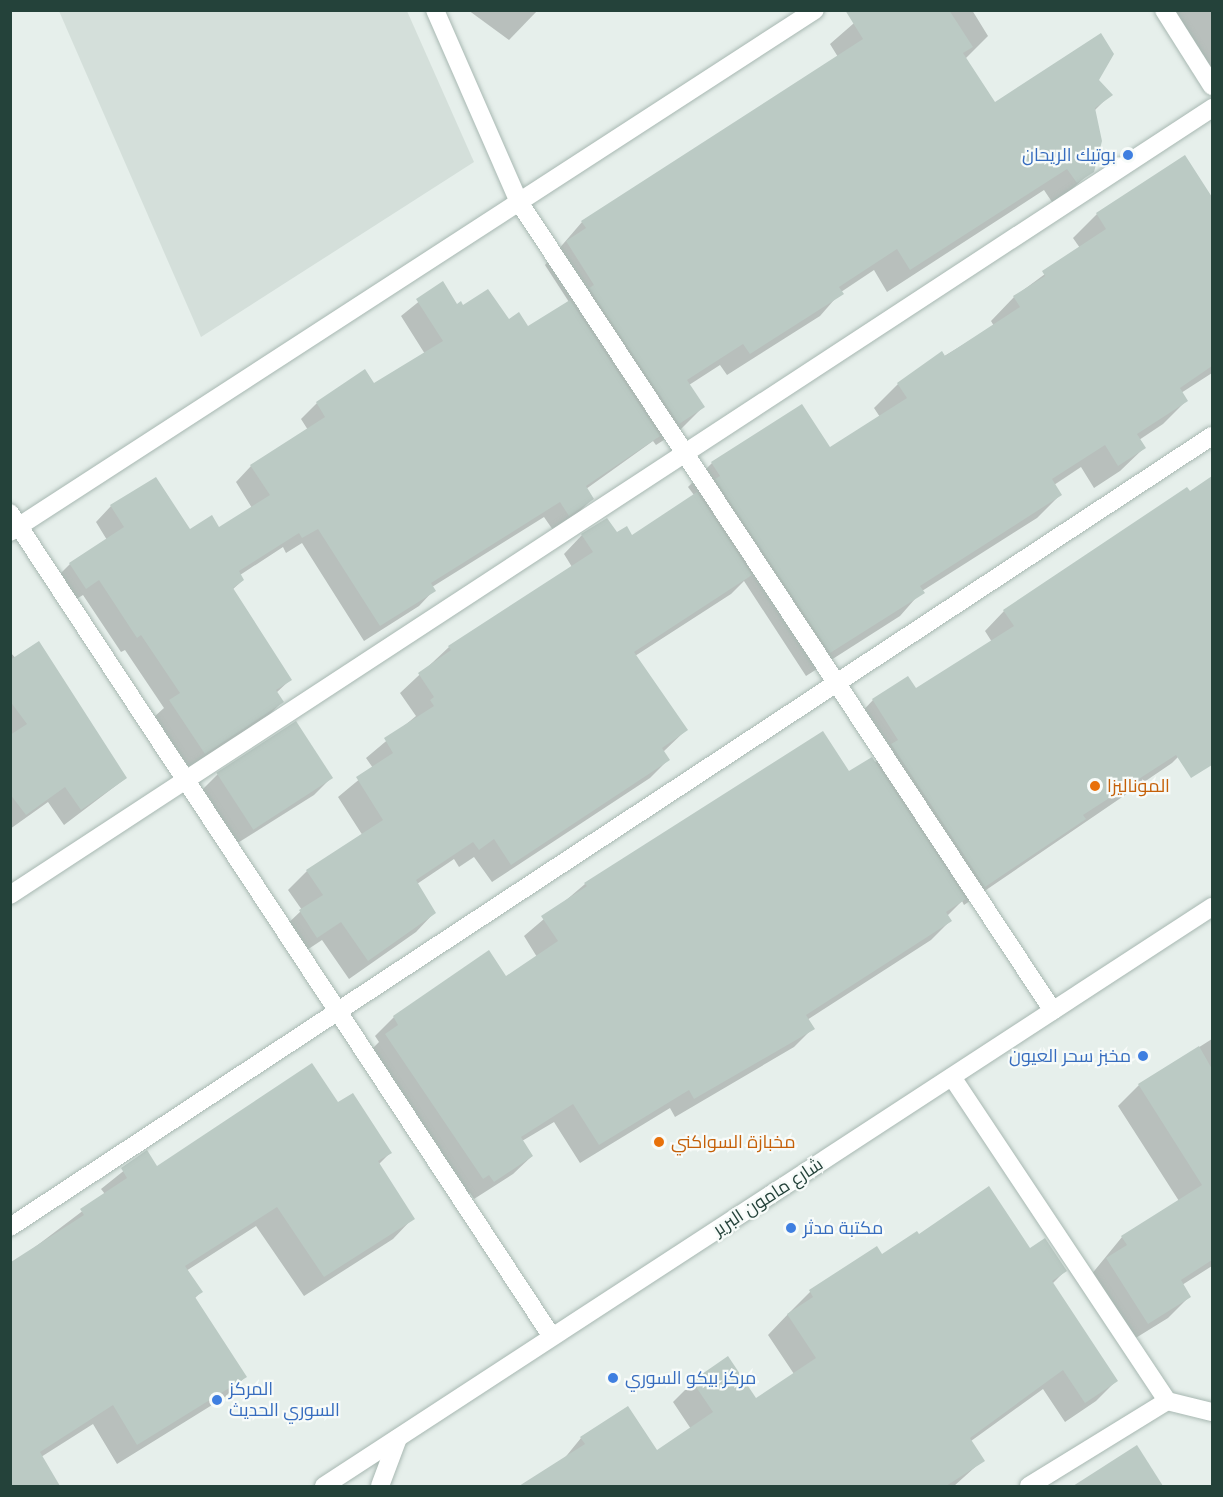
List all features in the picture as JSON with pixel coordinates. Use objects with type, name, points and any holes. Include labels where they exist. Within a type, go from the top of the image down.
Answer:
[{"type":"street","points":[[435,10],[519,202],[1053,1011]]},
{"type":"street","points":[[552,1338],[186,781],[13,524],[519,202],[815,10]]},
{"type":"street","points":[[1164,10],[1212,87]]},
{"type":"street","points":[[10,896],[1212,108]]},
{"type":"street","points":[[10,1227],[1212,436]]},
{"type":"street","name":"شارع مامون البرير","points":[[324,1486],[1212,907]]},
{"type":"street","points":[[952,1077],[1167,1401],[1212,1412]]},
{"type":"street","points":[[1029,1486],[1167,1401]]},
{"type":"street","points":[[380,1486],[398,1438]]},
{"type":"shaded area","points":[[59,11],[407,11],[474,162],[201,337]]},
{"type":"building","points":[[845,10],[949,10],[973,47],[963,53],[995,102],[1101,33],[1114,54],[1099,80],[1113,95],[1095,108],[1102,141],[1094,172],[1077,183],[1067,169],[910,270],[897,249],[839,287],[844,294],[750,354],[743,344],[687,380],[705,407],[679,424],[589,288],[594,285],[566,241],[586,228],[581,221],[863,39]]},
{"type":"building","points":[[1185,155],[1212,197],[1212,366],[1180,388],[1188,401],[1137,434],[1146,448],[1118,466],[1105,445],[1052,479],[1062,495],[920,586],[925,593],[830,653],[715,479],[720,476],[711,462],[802,404],[830,447],[907,398],[897,383],[942,351],[945,356],[1020,307],[1013,296],[1045,276],[1042,271],[1106,229],[1096,213]]},
{"type":"building","points":[[443,281],[457,304],[461,301],[463,305],[488,289],[509,319],[519,312],[528,326],[570,300],[660,436],[586,486],[594,499],[569,516],[560,502],[431,583],[436,591],[380,626],[318,529],[302,538],[299,533],[239,571],[244,580],[233,588],[292,680],[276,690],[284,702],[205,754],[169,700],[180,693],[141,635],[137,638],[99,580],[86,589],[69,563],[124,527],[110,505],[156,477],[190,529],[212,515],[219,527],[270,495],[250,465],[325,417],[316,402],[365,369],[374,383],[443,341],[416,299]]},
{"type":"building","points":[[1212,476],[1212,765],[1191,778],[1176,755],[1083,815],[1086,819],[985,887],[891,744],[898,740],[872,699],[908,676],[916,688],[1014,626],[1003,610],[1187,487],[1190,491]]},
{"type":"building","points":[[697,492],[752,575],[634,652],[688,730],[662,748],[670,760],[511,865],[494,839],[479,850],[473,842],[416,880],[436,913],[368,961],[341,922],[317,938],[299,910],[323,895],[306,870],[383,820],[356,777],[393,753],[384,738],[434,706],[430,700],[434,697],[418,673],[451,650],[448,646],[593,552],[581,534],[607,518],[617,532],[627,526],[632,535]]},
{"type":"building","points":[[39,641],[127,778],[81,810],[65,787],[26,815],[10,794],[10,735],[27,724],[10,701],[10,660]]},
{"type":"building","points":[[296,721],[333,778],[253,830],[216,773]]},
{"type":"building","points":[[823,731],[849,771],[872,757],[966,899],[946,912],[952,921],[806,1015],[815,1029],[694,1099],[689,1090],[599,1145],[573,1104],[521,1137],[533,1156],[494,1182],[489,1175],[483,1179],[385,1034],[398,1025],[393,1016],[489,950],[506,976],[558,941],[541,916],[587,886],[584,883]]},
{"type":"building","points":[[1199,1046],[1212,1069],[1212,1260],[1181,1280],[1191,1297],[1148,1324],[1106,1258],[1127,1245],[1121,1236],[1202,1185],[1138,1084]]},
{"type":"building","points":[[312,1063],[338,1102],[353,1093],[392,1153],[378,1161],[415,1219],[324,1277],[277,1207],[185,1266],[203,1292],[195,1297],[247,1377],[137,1445],[113,1405],[40,1452],[60,1486],[10,1486],[11,1262],[84,1215],[80,1209],[127,1178],[121,1168],[147,1150],[157,1166]]},
{"type":"building","points":[[989,1186],[1030,1248],[1045,1238],[1067,1271],[1052,1281],[1118,1381],[1085,1403],[1063,1370],[970,1438],[985,1461],[946,1486],[519,1486],[585,1444],[580,1437],[628,1406],[657,1450],[713,1412],[692,1381],[728,1356],[756,1398],[816,1358],[787,1314],[813,1297],[809,1290],[877,1246],[882,1254],[917,1231],[919,1234]]},
{"type":"building","points":[[1137,1445],[1163,1486],[1073,1486]]},
{"type":"place","name":"بوتيك الريحان","points":[[1128,155]]},
{"type":"place","name":"الموناليزا","points":[[1095,786]]},
{"type":"place","name":"مخبز سحر العيون","points":[[1143,1056]]},
{"type":"place","name":"مخبازة السواكني","points":[[659,1142]]},
{"type":"place","name":"مكتبة مدثر","points":[[791,1228]]},
{"type":"place","name":"مركز بيكو السوري","points":[[613,1378]]},
{"type":"place","name":"المركز السوري الحديث","points":[[217,1400]]}]
